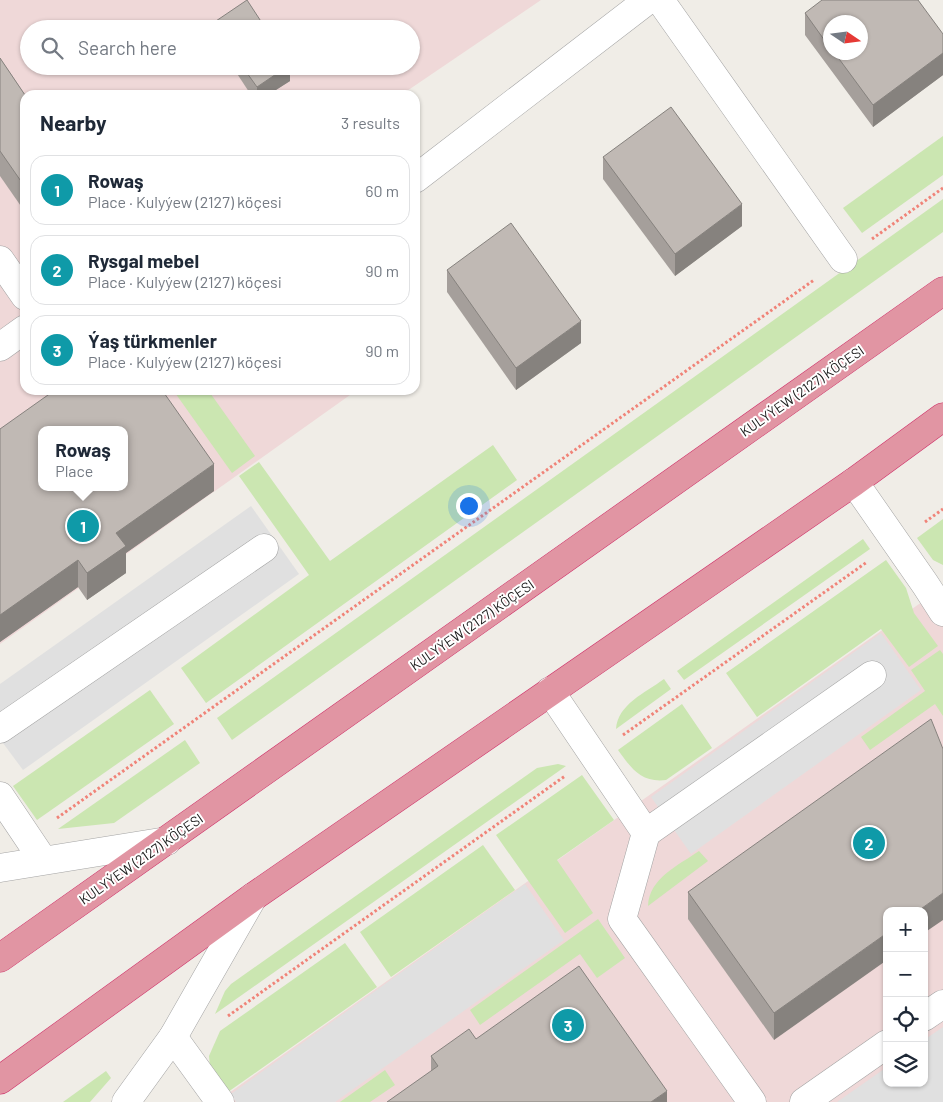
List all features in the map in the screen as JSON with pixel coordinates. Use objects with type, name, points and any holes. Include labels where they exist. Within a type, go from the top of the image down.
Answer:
[{"type":"highway","name":"KULYÝEW (2127) KÖÇESI","points":[[0,958],[943,292]]},
{"type":"highway","points":[[0,1080],[253,897],[854,482],[943,417]]},
{"type":"street","points":[[420,175],[648,0]]},
{"type":"street","points":[[660,0],[843,259]]},
{"type":"street","points":[[0,260],[20,289]]},
{"type":"street","points":[[0,346],[20,332]]},
{"type":"street","points":[[854,482],[943,612]]},
{"type":"street","points":[[0,729],[264,548]]},
{"type":"street","points":[[752,1102],[622,919],[646,833],[872,675]]},
{"type":"street","points":[[550,691],[646,833]]},
{"type":"street","points":[[0,796],[43,860]]},
{"type":"street","points":[[0,868],[167,841]]},
{"type":"street","points":[[126,1102],[174,1037],[253,897]]},
{"type":"street","points":[[928,1014],[943,1004]]},
{"type":"street","points":[[174,1037],[220,1102]]},
{"type":"street","points":[[804,1102],[883,1047]]},
{"type":"path","points":[[27,836],[45,827],[943,188]]},
{"type":"path","points":[[222,1020],[943,509]]},
{"type":"shaded area","points":[[0,0],[541,0],[408,90],[20,90],[20,395],[350,395],[0,644]]},
{"type":"shaded area","points":[[251,506],[299,574],[23,770],[0,739],[0,684]]},
{"type":"shaded area","points":[[943,587],[943,1102],[223,1102],[229,1093]]},
{"type":"shaded area","points":[[881,633],[921,690],[691,854],[651,797]]},
{"type":"shaded area","points":[[525,884],[564,940],[335,1102],[236,1102],[231,1094]]},
{"type":"shaded area","points":[[943,1027],[943,1102],[837,1102],[883,1070],[883,1087],[928,1087],[928,1037]]},
{"type":"green space","points":[[943,136],[943,175],[862,233],[843,208]]},
{"type":"green space","points":[[943,199],[943,232],[232,740],[217,718]]},
{"type":"green space","points":[[177,395],[212,395],[255,456],[232,473]]},
{"type":"green space","points":[[493,445],[517,480],[206,703],[181,668],[309,575],[239,476],[259,462],[330,561]]},
{"type":"green space","points":[[943,519],[943,565],[933,560],[917,538]]},
{"type":"green space","points":[[863,539],[870,549],[684,680],[677,671]]},
{"type":"green space","points":[[886,560],[906,588],[914,613],[938,646],[909,667],[881,629],[757,717],[726,673]]},
{"type":"green space","points":[[940,650],[943,654],[943,716],[935,704],[870,750],[861,737],[925,691],[911,670]]},
{"type":"green space","points":[[664,679],[671,689],[616,729],[618,720],[627,706]]},
{"type":"green space","points":[[150,690],[174,724],[37,820],[13,786]]},
{"type":"green space","points":[[682,704],[712,748],[666,780],[643,777],[627,763],[618,750]]},
{"type":"green space","points":[[185,740],[200,763],[114,823],[58,829]]},
{"type":"green space","points":[[558,764],[566,766],[215,1014],[225,991],[231,984],[537,768]]},
{"type":"green space","points":[[582,775],[614,820],[557,860],[593,913],[565,933],[496,835]]},
{"type":"green space","points":[[483,845],[515,890],[391,977],[360,932]]},
{"type":"green space","points":[[699,851],[708,861],[648,906],[650,896],[659,880],[674,867]]},
{"type":"green space","points":[[598,919],[625,958],[597,978],[580,954],[480,1025],[470,1010]]},
{"type":"green space","points":[[345,943],[377,987],[228,1092],[210,1067],[209,1056],[220,1031]]},
{"type":"green space","points":[[385,1070],[395,1085],[370,1102],[340,1102]]},
{"type":"green space","points":[[106,1071],[111,1078],[90,1102],[63,1102]]},
{"type":"building","points":[[247,0],[260,20],[217,20]]},
{"type":"building","points":[[822,0],[918,0],[943,34],[943,53],[873,105],[840,60],[868,60],[868,15],[823,15],[823,38],[805,13]]},
{"type":"building","points":[[0,58],[22,90],[20,90],[20,180],[0,151]]},
{"type":"building","points":[[248,75],[275,75],[257,87]]},
{"type":"building","points":[[671,107],[742,204],[675,254],[603,157]]},
{"type":"building","points":[[511,223],[581,321],[516,368],[447,270]]},
{"type":"building","points":[[48,395],[166,395],[214,464],[116,533],[126,546],[87,573],[78,560],[0,615],[0,429]]},
{"type":"building","points":[[931,719],[943,749],[943,893],[924,907],[883,907],[883,936],[774,1013],[688,892]]},
{"type":"building","points":[[579,966],[667,1091],[651,1102],[387,1102],[438,1066],[431,1056],[469,1029],[476,1039]]},
{"type":"place","name":"Rowaş","points":[[83,526]]},
{"type":"place","name":"Rysgal mebel","points":[[869,843]]},
{"type":"place","name":"Ýaş türkmenler","points":[[568,1025]]}]
